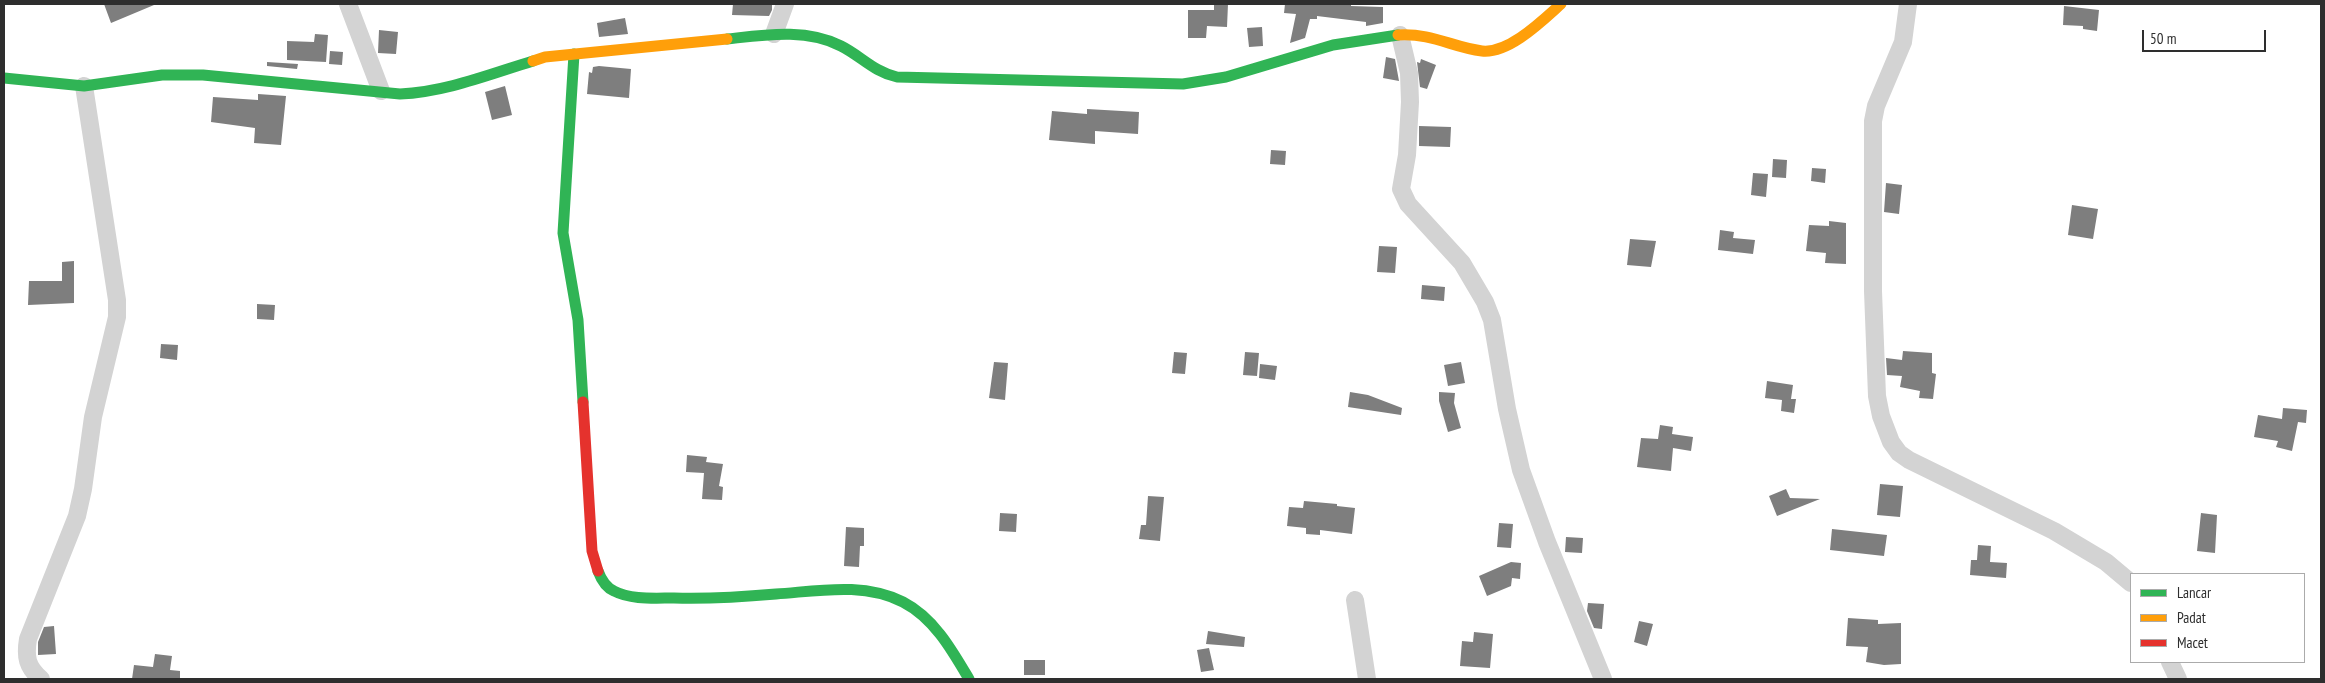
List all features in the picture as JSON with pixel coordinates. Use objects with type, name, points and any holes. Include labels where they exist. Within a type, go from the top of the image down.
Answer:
[{"type":"street","points":[[348,4],[381,91]]},
{"type":"street","points":[[774,34],[785,4]]},
{"type":"street","points":[[4,78],[84,86],[162,75],[203,75],[400,94],[421,93],[451,86],[532,60],[774,34],[807,37],[831,42],[846,48],[883,75],[897,77],[1167,85],[1212,80],[1333,45],[1400,35],[1425,35],[1483,51],[1495,50],[1527,34],[1561,4]]},
{"type":"street","points":[[1908,4],[1903,42],[1879,98],[1873,120],[1875,355],[1877,396],[1886,430],[1899,453],[1909,460],[2054,531],[2106,562],[2130,582]]},
{"type":"street","points":[[1400,35],[1409,73],[1410,102],[1407,155],[1401,189],[1408,204],[1462,263],[1485,302],[1492,320],[1507,409],[1521,470],[1547,542],[1603,679]]},
{"type":"street","points":[[574,54],[563,232],[578,320],[592,551],[598,574],[611,591],[624,597],[636,598],[688,598],[845,589],[866,589],[886,593],[909,604],[925,618],[957,656],[969,679]]},
{"type":"street","points":[[41,679],[28,666],[26,652],[28,640],[77,516],[83,489],[93,417],[117,317],[117,300],[84,86]]},
{"type":"street","points":[[1355,600],[1366,679]]},
{"type":"street","points":[[2170,663],[2178,679]]},
{"type":"building","points":[[104,4],[153,4],[154,5],[111,23]]},
{"type":"building","points":[[733,4],[772,4],[772,10],[769,16],[732,15]]},
{"type":"building","points":[[1214,4],[1228,4],[1227,27],[1207,26],[1206,38],[1188,38],[1188,10],[1214,10]]},
{"type":"building","points":[[1285,4],[1351,4],[1351,6],[1383,7],[1383,23],[1366,26],[1366,22],[1317,16],[1317,19],[1310,19],[1305,38],[1290,43],[1296,14],[1284,13]]},
{"type":"building","points":[[2064,6],[2099,10],[2097,31],[2083,29],[2083,26],[2063,25]]},
{"type":"building","points":[[625,18],[628,34],[599,37],[597,23]]},
{"type":"building","points":[[1262,27],[1263,46],[1249,47],[1247,28]]},
{"type":"building","points":[[379,30],[398,32],[396,54],[378,53]]},
{"type":"building","points":[[315,34],[328,35],[326,62],[287,60],[287,41],[314,42]]},
{"type":"building","points":[[330,51],[343,52],[342,65],[329,64]]},
{"type":"building","points":[[1386,57],[1395,59],[1399,81],[1383,78]]},
{"type":"building","points":[[1421,59],[1436,65],[1427,89],[1420,87],[1417,62],[1420,63]]},
{"type":"building","points":[[267,62],[298,64],[297,69],[267,66]]},
{"type":"building","points":[[593,67],[631,69],[629,98],[587,94],[589,72],[592,73]]},
{"type":"building","points":[[505,86],[512,115],[492,120],[485,92]]},
{"type":"building","points":[[258,94],[286,96],[281,145],[254,143],[255,128],[211,122],[213,97],[258,100]]},
{"type":"building","points":[[1087,109],[1139,112],[1138,134],[1095,131],[1095,144],[1049,140],[1052,111],[1087,114]]},
{"type":"building","points":[[1419,126],[1451,127],[1450,147],[1419,146]]},
{"type":"building","points":[[1271,150],[1286,151],[1285,165],[1270,164]]},
{"type":"building","points":[[1773,159],[1787,160],[1786,178],[1772,177]]},
{"type":"building","points":[[1812,168],[1826,169],[1825,183],[1811,181]]},
{"type":"building","points":[[1753,173],[1768,174],[1766,197],[1751,195]]},
{"type":"building","points":[[1886,183],[1902,185],[1899,214],[1884,212]]},
{"type":"building","points":[[2072,205],[2098,209],[2093,239],[2068,235]]},
{"type":"building","points":[[1829,221],[1846,223],[1846,264],[1825,263],[1826,253],[1806,251],[1809,225],[1829,226]]},
{"type":"building","points":[[1720,230],[1734,232],[1733,238],[1755,240],[1753,254],[1718,250]]},
{"type":"building","points":[[1630,239],[1656,241],[1651,267],[1627,265]]},
{"type":"building","points":[[1379,246],[1397,247],[1395,273],[1377,272]]},
{"type":"building","points":[[74,261],[74,303],[28,305],[29,281],[62,281],[62,262]]},
{"type":"building","points":[[1422,285],[1445,287],[1444,301],[1421,299]]},
{"type":"building","points":[[257,304],[275,305],[274,320],[257,319]]},
{"type":"building","points":[[161,344],[178,345],[177,360],[160,358]]},
{"type":"building","points":[[1903,351],[1932,353],[1932,373],[1936,374],[1933,399],[1919,398],[1920,391],[1900,387],[1902,376],[1887,375],[1886,358],[1902,360]]},
{"type":"building","points":[[1174,352],[1187,353],[1185,374],[1172,373]]},
{"type":"building","points":[[1245,352],[1259,353],[1257,376],[1243,375]]},
{"type":"building","points":[[994,362],[1008,363],[1005,400],[989,398]]},
{"type":"building","points":[[1461,362],[1465,383],[1448,386],[1444,365]]},
{"type":"building","points":[[1260,364],[1277,366],[1275,380],[1259,378]]},
{"type":"building","points":[[1767,381],[1793,385],[1791,399],[1796,399],[1794,413],[1781,411],[1782,400],[1765,398]]},
{"type":"building","points":[[1350,392],[1368,395],[1402,408],[1401,415],[1348,407]]},
{"type":"building","points":[[1439,392],[1455,393],[1454,403],[1461,428],[1448,432],[1439,401]]},
{"type":"building","points":[[2283,408],[2307,410],[2306,423],[2298,422],[2292,451],[2276,447],[2278,441],[2254,437],[2258,415],[2282,419]]},
{"type":"building","points":[[1660,425],[1673,427],[1672,434],[1693,437],[1691,451],[1673,448],[1671,471],[1637,467],[1641,438],[1658,439]]},
{"type":"building","points":[[687,455],[707,457],[706,462],[723,464],[719,486],[723,487],[722,500],[702,499],[704,473],[686,472]]},
{"type":"building","points":[[1880,484],[1903,486],[1900,517],[1877,515]]},
{"type":"building","points":[[1786,489],[1790,498],[1820,499],[1777,516],[1769,496]]},
{"type":"building","points":[[1148,496],[1164,497],[1160,541],[1139,539],[1141,525],[1146,525]]},
{"type":"building","points":[[1304,501],[1337,504],[1337,506],[1355,508],[1352,534],[1320,530],[1320,535],[1306,534],[1306,528],[1287,526],[1289,507],[1303,508]]},
{"type":"building","points":[[1000,513],[1017,514],[1016,532],[999,531]]},
{"type":"building","points":[[2201,513],[2217,515],[2215,553],[2197,551]]},
{"type":"building","points":[[1499,523],[1513,524],[1511,548],[1497,547]]},
{"type":"building","points":[[846,527],[864,528],[864,546],[860,546],[859,567],[844,566]]},
{"type":"building","points":[[1832,529],[1887,535],[1884,556],[1830,550]]},
{"type":"building","points":[[1566,537],[1583,538],[1582,553],[1565,552]]},
{"type":"building","points":[[1978,545],[1991,546],[1990,562],[2007,563],[2006,578],[1970,575],[1971,560],[1977,560]]},
{"type":"building","points":[[1511,562],[1521,563],[1520,579],[1512,578],[1511,586],[1487,596],[1479,576]]},
{"type":"building","points":[[1588,603],[1604,604],[1602,629],[1594,628],[1587,611]]},
{"type":"building","points":[[1848,618],[1878,620],[1878,624],[1901,623],[1901,664],[1884,665],[1866,662],[1868,647],[1846,646]]},
{"type":"building","points":[[1639,621],[1653,624],[1647,646],[1634,642]]},
{"type":"building","points":[[54,626],[56,654],[38,655],[38,642],[44,627]]},
{"type":"building","points":[[1208,631],[1245,637],[1244,647],[1206,644]]},
{"type":"building","points":[[1474,632],[1493,634],[1490,668],[1460,666],[1462,641],[1473,642]]},
{"type":"building","points":[[1209,648],[1214,670],[1201,672],[1197,650]]},
{"type":"building","points":[[155,654],[172,656],[170,670],[180,671],[180,679],[132,679],[134,665],[153,667]]},
{"type":"building","points":[[1024,660],[1045,660],[1045,675],[1024,675]]},
{"type":"traffic: fast","points":[[727,39],[785,34],[828,40],[855,54],[874,68],[897,77],[1183,84],[1226,77],[1333,45],[1398,35]]},
{"type":"traffic: fast","points":[[574,54],[563,233],[578,320],[583,402]]},
{"type":"traffic: fast","points":[[4,78],[84,86],[162,75],[203,75],[400,94],[417,93],[451,86],[533,61]]},
{"type":"traffic: fast","points":[[598,571],[600,577],[611,589],[628,596],[643,598],[725,598],[841,589],[872,592],[888,596],[914,609],[933,626],[949,646],[969,679]]},
{"type":"traffic: slow","points":[[1398,35],[1422,36],[1471,49],[1492,50],[1503,47],[1525,35],[1561,4]]},
{"type":"traffic: slow","points":[[533,61],[545,57],[727,39]]},
{"type":"traffic: jam","points":[[583,402],[592,551],[598,571]]}]
